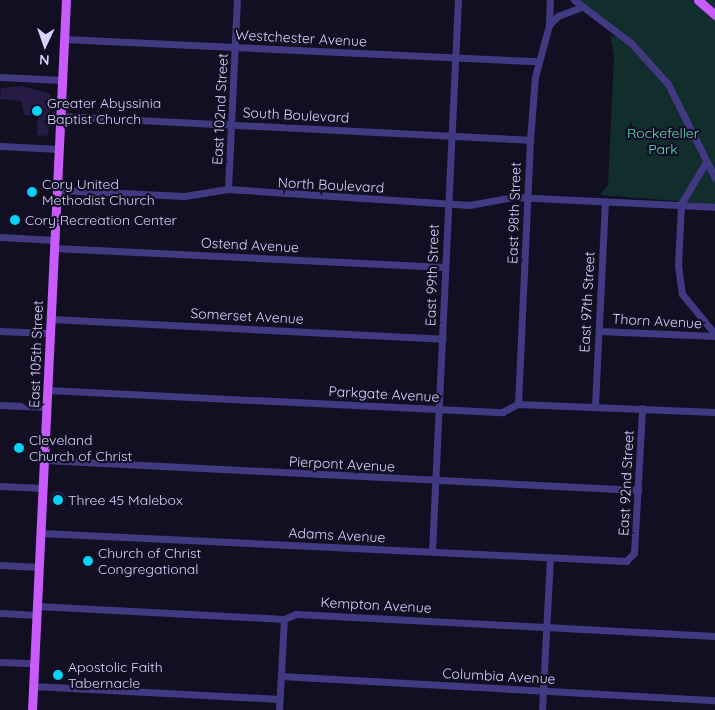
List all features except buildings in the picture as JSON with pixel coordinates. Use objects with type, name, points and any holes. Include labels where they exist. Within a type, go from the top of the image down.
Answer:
[{"type":"main road","name":"East 105th Street","points":[[32,710],[66,0]]},
{"type":"main road","points":[[698,0],[715,15]]},
{"type":"street","name":"East 102nd Street","points":[[228,189],[237,0]]},
{"type":"street","name":"East 99th Street","points":[[432,551],[458,0]]},
{"type":"street","name":"East 98th Street","points":[[518,404],[530,140],[537,61],[549,25],[550,0]]},
{"type":"street","points":[[574,0],[631,43],[668,84],[692,125],[706,162],[715,178]]},
{"type":"street","points":[[549,25],[558,16],[582,7]]},
{"type":"street","name":"Westchester Avenue","points":[[64,39],[537,61]]},
{"type":"street","points":[[0,77],[62,80]]},
{"type":"street","name":"South Boulevard","points":[[60,116],[530,140]]},
{"type":"street","points":[[0,146],[59,149]]},
{"type":"street","points":[[706,162],[681,204],[678,266],[682,294],[715,335]]},
{"type":"street","name":"North Boulevard","points":[[57,190],[184,196],[228,189],[469,205],[528,198],[715,207]]},
{"type":"street","name":"East 97th Street","points":[[595,405],[605,201]]},
{"type":"street","name":"Ostend Avenue","points":[[0,237],[55,244],[445,267]]},
{"type":"street","name":"Somerset Avenue","points":[[51,319],[442,339]]},
{"type":"street","points":[[0,331],[50,334]]},
{"type":"street","name":"Thorn Avenue","points":[[599,331],[715,335]]},
{"type":"street","name":"Parkgate Avenue","points":[[48,390],[439,410],[502,412],[518,404],[595,405],[715,412]]},
{"type":"street","points":[[0,405],[47,407]]},
{"type":"street","name":"East 92nd Street","points":[[632,559],[642,408]]},
{"type":"street","name":"Pierpont Avenue","points":[[45,460],[638,490]]},
{"type":"street","points":[[0,486],[43,488]]},
{"type":"street","name":"Adams Avenue","points":[[41,533],[550,558],[632,559]]},
{"type":"street","points":[[542,710],[550,558]]},
{"type":"street","points":[[0,565],[40,567]]},
{"type":"street","name":"Kempton Avenue","points":[[0,613],[37,611],[284,619],[296,614],[715,636]]},
{"type":"street","points":[[279,710],[284,619]]},
{"type":"street","points":[[0,662],[34,663]]},
{"type":"street","name":"Columbia Avenue","points":[[281,676],[715,700]]},
{"type":"street","points":[[33,686],[280,699]]},
{"type":"green space","name":"Rockefeller Park","points":[[578,0],[715,0],[715,204],[600,195],[608,185],[614,56],[610,34],[615,37],[616,32]]},
{"type":"place","name":"Greater Abyssinia Baptist Church","points":[[37,111]]},
{"type":"place","name":"Cory United Methodist Church","points":[[32,192]]},
{"type":"place","name":"Cory Recreation Center","points":[[15,220]]},
{"type":"place","name":"Cleveland Church of Christ","points":[[19,448]]},
{"type":"place","name":"Three 45 Malebox","points":[[58,500]]},
{"type":"place","name":"Church of Christ Congregational","points":[[88,561]]},
{"type":"place","name":"Apostolic Faith Tabernacle","points":[[58,675]]}]
